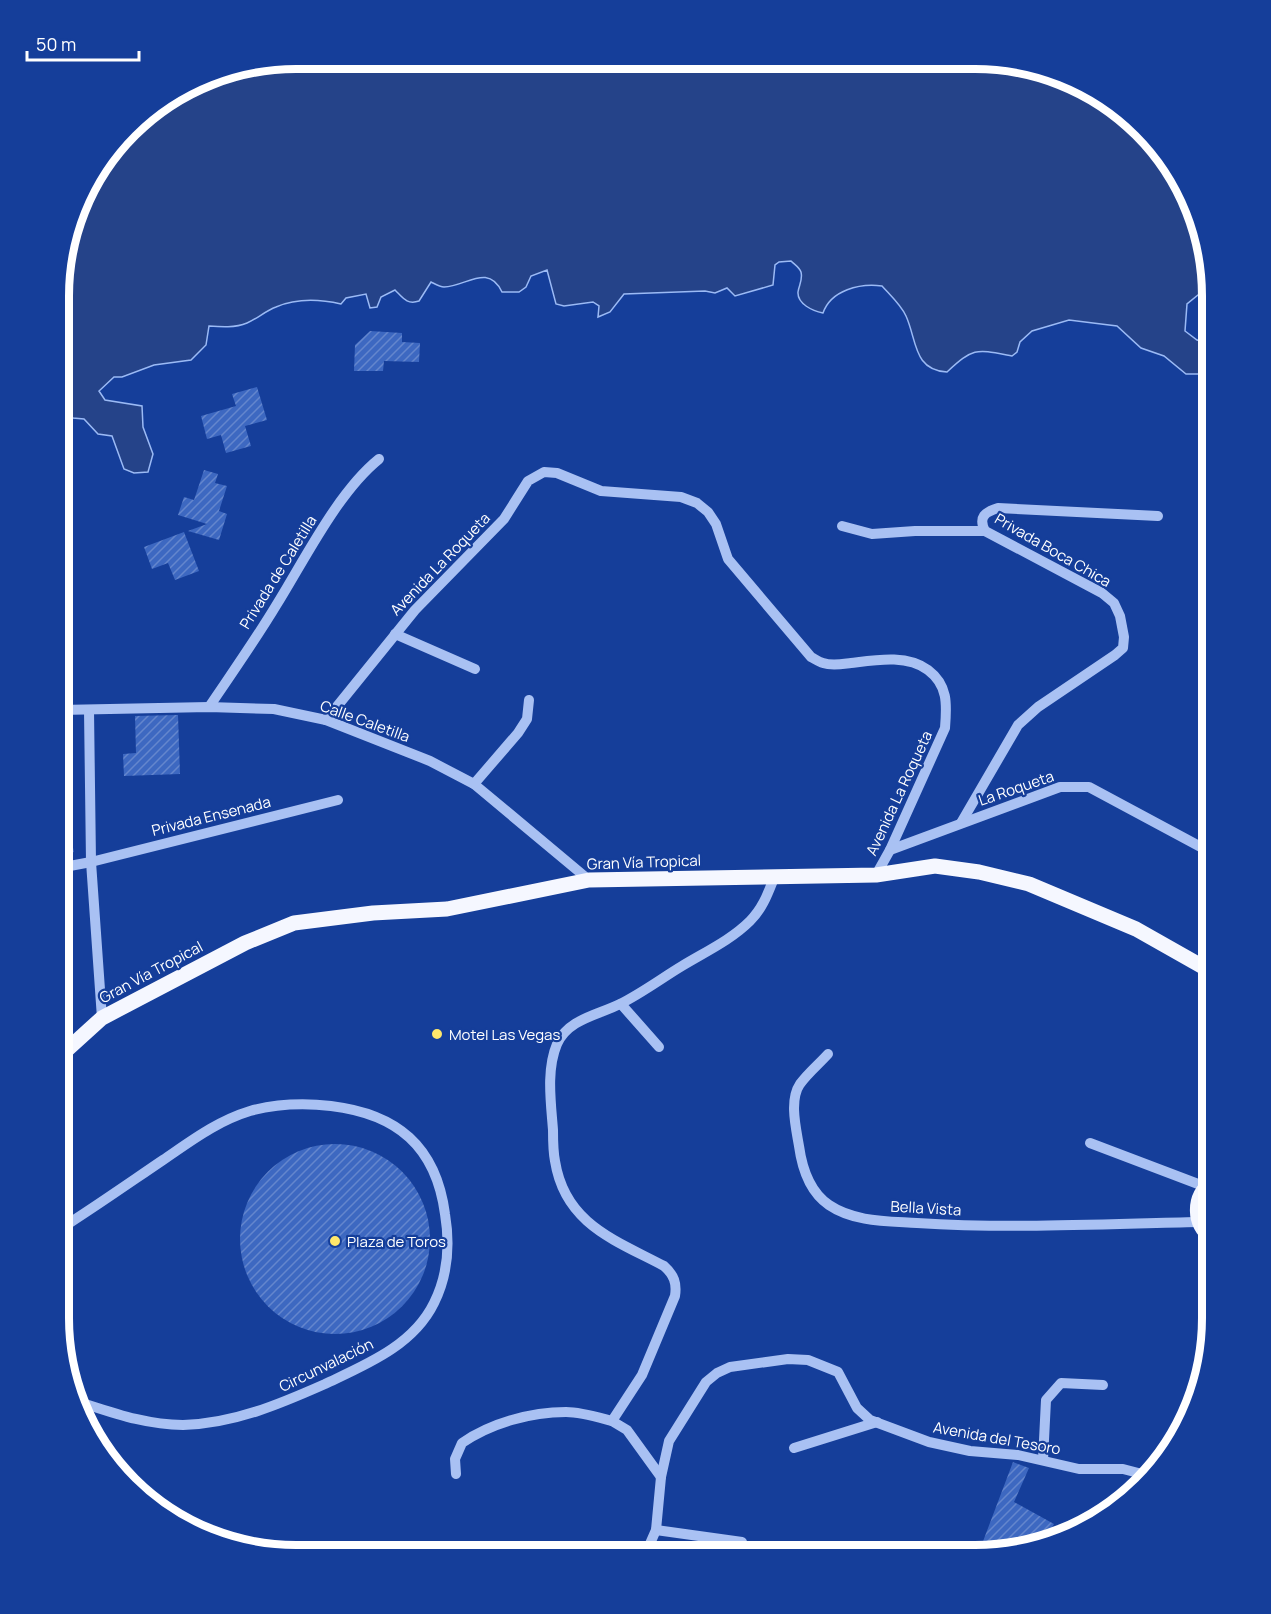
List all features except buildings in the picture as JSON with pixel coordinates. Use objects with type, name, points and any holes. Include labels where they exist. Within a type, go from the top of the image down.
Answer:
[{"type":"main road","name":"Gran Vía Tropical","points":[[69,1048],[102,1018],[245,943],[294,923],[373,913],[447,909],[589,880],[876,875],[935,866],[979,872],[1029,884],[1136,929],[1202,966]]},
{"type":"main road","points":[[1202,1201],[1197,1212],[1202,1229]]},
{"type":"street","name":"Privada de Caletilla","points":[[209,707],[275,607],[325,525],[364,471],[380,459]]},
{"type":"street","name":"Avenida La Roqueta","points":[[326,720],[415,610],[504,519],[528,481],[544,472],[557,473],[602,491],[681,497],[697,502],[708,512],[716,524],[728,559],[811,657],[824,664],[835,665],[882,659],[904,660],[922,666],[936,677],[944,689],[947,707],[945,728],[890,850],[876,875]]},
{"type":"street","name":"Privada Boca Chica","points":[[961,823],[1018,725],[1038,707],[1115,655],[1122,648],[1124,638],[1120,616],[1114,603],[985,531],[981,523],[982,517],[987,511],[998,508],[1158,516]]},
{"type":"street","points":[[842,526],[872,534],[915,531],[985,531]]},
{"type":"street","points":[[394,634],[476,669]]},
{"type":"street","points":[[474,784],[527,719],[529,700]]},
{"type":"street","name":"Calle Caletilla","points":[[69,710],[209,707],[274,709],[326,720],[430,761],[474,784],[589,880]]},
{"type":"street","points":[[89,710],[91,862],[102,1018]]},
{"type":"street","name":"La Roqueta","points":[[890,850],[1060,787],[1089,787],[1202,848]]},
{"type":"street","name":"Privada Ensenada","points":[[69,866],[338,800]]},
{"type":"street","points":[[612,1421],[642,1375],[675,1296],[676,1286],[672,1273],[664,1266],[596,1230],[580,1216],[564,1191],[555,1162],[551,1093],[553,1060],[565,1032],[578,1022],[621,1004],[734,935],[751,920],[764,903],[774,878]]},
{"type":"street","points":[[621,1004],[659,1047]]},
{"type":"street","name":"Bella Vista","points":[[828,1054],[799,1085],[794,1104],[804,1171],[812,1187],[827,1204],[844,1213],[867,1219],[1013,1226],[1198,1221]]},
{"type":"street","name":"Circunvalación","points":[[69,1223],[218,1123],[251,1111],[289,1104],[353,1109],[380,1117],[405,1132],[424,1153],[437,1176],[444,1202],[447,1227],[448,1252],[444,1278],[434,1304],[421,1324],[399,1344],[364,1366],[276,1406],[233,1418],[185,1425],[152,1424],[86,1404]]},
{"type":"street","points":[[1090,1143],[1202,1183]]},
{"type":"street","name":"Avenida del Tesoro","points":[[649,1545],[656,1530],[661,1477],[669,1441],[698,1392],[717,1373],[730,1367],[788,1359],[808,1360],[838,1372],[857,1408],[870,1420],[929,1442],[970,1451],[1004,1452],[1079,1469],[1123,1469],[1141,1474]]},
{"type":"street","points":[[1043,1460],[1046,1400],[1061,1383],[1103,1384]]},
{"type":"street","points":[[456,1474],[455,1459],[462,1443],[500,1424],[529,1416],[567,1412],[612,1421],[627,1430],[661,1477]]},
{"type":"street","points":[[794,1448],[877,1422]]},
{"type":"street","points":[[656,1530],[742,1542]]},
{"type":"water","points":[[281,69],[990,69],[1020,73],[1062,86],[1089,99],[1125,125],[1146,146],[1172,182],[1185,209],[1192,231],[1202,281],[1202,295],[1187,304],[1185,331],[1202,341],[1202,374],[1186,374],[1164,356],[1141,348],[1117,326],[1069,320],[1032,331],[1020,342],[1017,352],[1012,356],[976,352],[963,358],[947,372],[936,370],[922,360],[904,312],[882,286],[873,285],[847,290],[832,299],[823,313],[819,312],[810,309],[800,300],[798,292],[801,272],[791,261],[779,262],[775,265],[773,285],[735,296],[727,288],[715,293],[705,291],[624,294],[610,312],[598,317],[599,306],[593,302],[564,306],[556,304],[547,270],[531,276],[526,287],[519,292],[502,292],[496,283],[484,277],[444,287],[431,282],[419,301],[415,302],[406,300],[395,290],[381,297],[377,307],[370,308],[366,294],[346,298],[341,304],[316,300],[300,301],[276,307],[242,325],[209,326],[206,345],[191,360],[154,365],[122,377],[114,377],[99,391],[105,400],[142,406],[143,427],[153,454],[148,472],[134,473],[124,469],[112,436],[98,434],[84,419],[73,418],[69,414],[69,281],[73,251],[81,223],[99,182],[135,135],[182,99],[223,81],[251,73]]},
{"type":"place","name":"Motel Las Vegas","points":[[437,1034]]},
{"type":"place","name":"Plaza de Toros","points":[[335,1241]]}]
